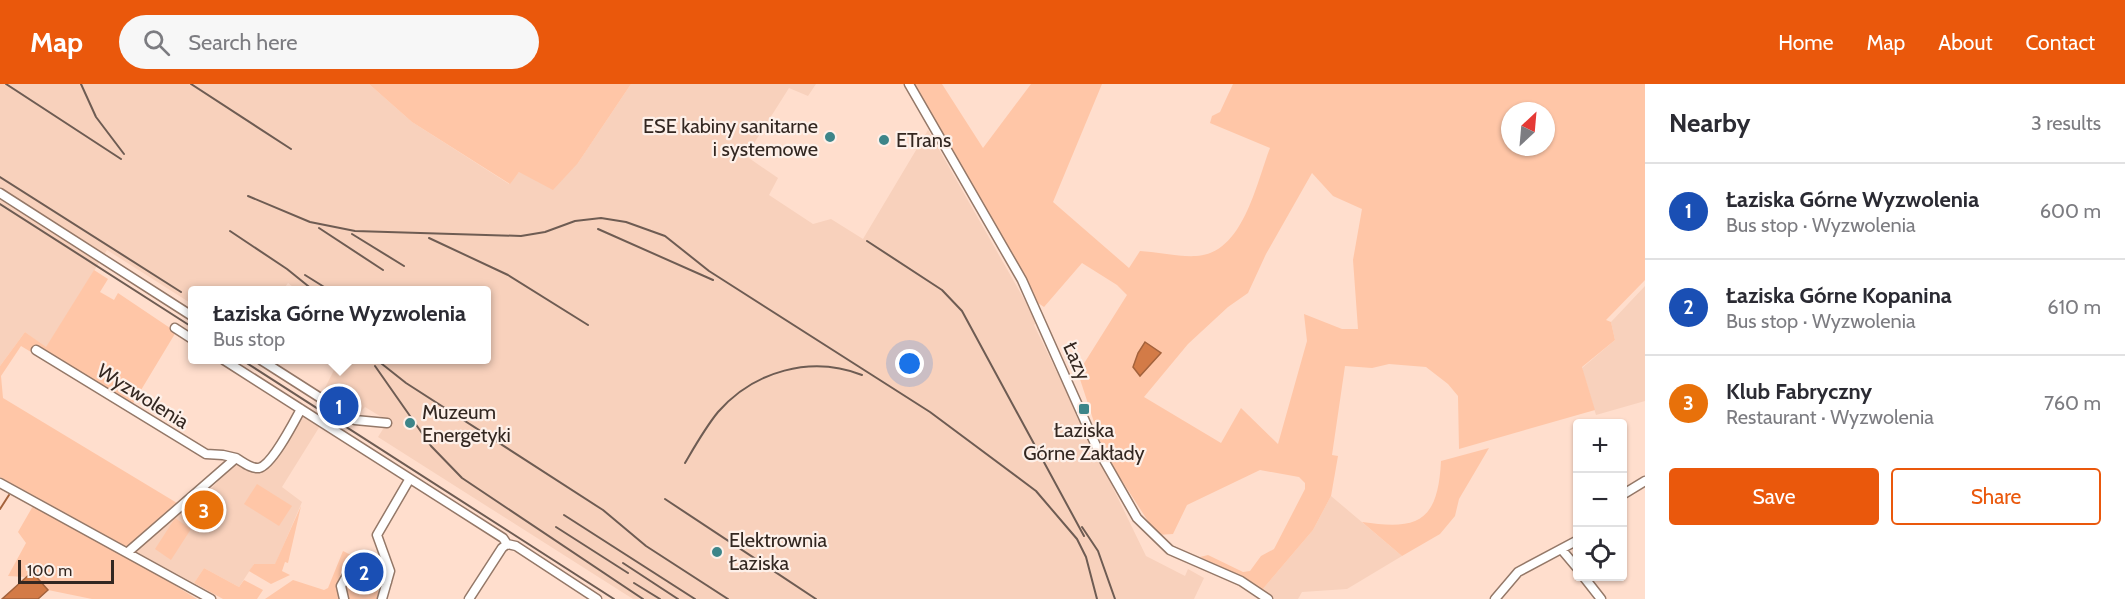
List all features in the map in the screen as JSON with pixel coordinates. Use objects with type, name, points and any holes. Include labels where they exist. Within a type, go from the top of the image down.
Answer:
[{"type":"street","name":"Łazy","points":[[909,84],[1022,280],[1097,448],[1137,518],[1170,550],[1241,581],[1268,599]]},
{"type":"street","points":[[0,193],[188,313]]},
{"type":"street","points":[[175,328],[188,336]]},
{"type":"street","name":"Wyzwolenia","points":[[36,350],[206,454],[223,454],[236,458],[253,468],[263,466],[271,458],[301,409]]},
{"type":"street","points":[[230,364],[503,538],[507,544],[516,546],[597,599]]},
{"type":"street","points":[[267,364],[355,420],[387,423]]},
{"type":"street","points":[[128,552],[236,458]]},
{"type":"street","points":[[382,599],[390,571],[377,535],[409,480]]},
{"type":"street","points":[[1627,492],[1645,481]]},
{"type":"street","points":[[0,483],[212,599]]},
{"type":"street","points":[[1495,599],[1518,572],[1573,543]]},
{"type":"street","points":[[469,599],[502,548],[507,544]]},
{"type":"street","points":[[1562,550],[1573,563]]},
{"type":"street","points":[[344,599],[340,586],[350,570],[357,569],[387,582]]},
{"type":"street","points":[[1587,581],[1601,599]]},
{"type":"shaded area","points":[[0,84],[369,84],[412,122],[509,184],[519,172],[578,163],[631,84],[816,84],[808,96],[789,88],[746,156],[778,178],[769,195],[813,224],[831,219],[863,239],[928,130],[1037,322],[1034,325],[1146,556],[1185,576],[1188,569],[1204,578],[1194,599],[633,599],[378,437],[388,421],[365,407],[358,414],[323,392],[337,364],[491,364],[491,286],[292,286],[288,283],[286,286],[188,286],[188,301],[107,250],[46,348],[25,332],[0,366]]},
{"type":"shaded area","points":[[369,84],[631,84],[578,163],[553,190],[519,172],[510,184],[412,122]]},
{"type":"shaded area","points":[[912,84],[942,84],[983,148],[1031,84],[1102,84],[1053,202],[1129,268],[1140,251],[1189,256],[1212,252],[1225,243],[1245,215],[1270,148],[1210,123],[1212,116],[1220,112],[1233,84],[1645,84],[1645,280],[1606,320],[1611,322],[1615,340],[1582,367],[1595,410],[1459,449],[1458,396],[1448,384],[1426,367],[1389,364],[1372,368],[1345,366],[1332,455],[1338,456],[1331,496],[1313,530],[1262,590],[1247,579],[1200,557],[1208,555],[1243,572],[1250,571],[1261,556],[1274,549],[1305,489],[1305,483],[1299,477],[1260,470],[1187,505],[1173,534],[1157,535],[1104,453],[1078,373],[1127,295],[1117,285],[1082,263],[1044,307],[1038,303]],"holes":[[[1312,173],[1333,196],[1362,209],[1353,260],[1358,329],[1342,329],[1304,314],[1307,341],[1278,444],[1241,408],[1221,443],[1144,397],[1188,344],[1228,307],[1248,293],[1266,254]]]},
{"type":"shaded area","points":[[94,270],[108,279],[100,292],[114,300],[118,293],[176,332],[132,405],[34,345],[31,352],[21,346],[1,376],[3,398],[177,503],[127,547],[0,477],[0,366],[25,332],[46,347]]},
{"type":"shaded area","points":[[1645,286],[1645,401],[1596,415],[1582,368],[1615,340],[1611,322]]},
{"type":"shaded area","points":[[1145,342],[1161,353],[1140,376],[1133,367]]},
{"type":"shaded area","points":[[301,413],[320,426],[282,487],[302,502],[275,565],[254,564],[239,587],[204,568],[194,583],[136,552],[137,547],[206,490],[208,492],[235,463],[256,473],[271,463]]},
{"type":"shaded area","points":[[1489,448],[1459,499],[1455,516],[1440,534],[1402,556],[1362,522],[1397,525],[1421,518],[1429,510],[1435,498],[1441,461]]},
{"type":"shaded area","points":[[257,484],[292,506],[279,526],[244,504]]},
{"type":"shaded area","points":[[1331,496],[1402,556],[1347,589],[1302,592],[1298,599],[1275,599],[1262,590],[1313,530]]},
{"type":"shaded area","points":[[33,506],[132,559],[197,599],[92,599],[48,590],[32,572],[26,577],[8,576],[26,543],[18,532]]},
{"type":"shaded area","points":[[301,506],[288,563],[285,562],[282,571],[290,575],[271,584],[249,571],[254,564],[275,564]]},
{"type":"shaded area","points":[[175,518],[191,529],[171,560],[155,549]]},
{"type":"shaded area","points":[[343,551],[359,559],[358,563],[346,563],[341,572],[338,581],[340,599],[265,599],[293,580],[324,590],[328,588]]},
{"type":"shaded area","points":[[204,568],[239,587],[244,580],[263,590],[257,599],[223,599],[194,583]]},
{"type":"shaded area","points":[[32,572],[48,590],[38,599],[2,599]]},
{"type":"shaded area","points":[[353,575],[369,577],[376,583],[377,599],[349,599],[345,586]]},
{"type":"waterway","points":[[0,509],[9,495]]},
{"type":"railway","points":[[6,84],[121,159]]},
{"type":"railway","points":[[81,84],[96,117],[124,154]]},
{"type":"railway","points":[[191,84],[291,149]]},
{"type":"railway","points":[[0,177],[181,292]]},
{"type":"railway","points":[[248,196],[310,222],[355,231],[521,236],[545,232],[575,221],[601,218],[626,222],[665,236],[709,271],[930,412],[1036,491],[1077,539],[1086,557],[1097,599]]},
{"type":"railway","points":[[0,204],[188,324]]},
{"type":"railway","points":[[319,228],[383,270]]},
{"type":"railway","points":[[598,229],[713,280]]},
{"type":"railway","points":[[230,231],[308,286]]},
{"type":"railway","points":[[352,234],[404,266]]},
{"type":"railway","points":[[429,238],[508,275],[588,325]]},
{"type":"railway","points":[[867,241],[942,290],[962,311],[1084,536]]},
{"type":"railway","points":[[305,275],[323,286]]},
{"type":"railway","points":[[248,364],[614,599]]},
{"type":"railway","points":[[382,364],[406,383],[603,510],[646,546],[728,599]]},
{"type":"railway","points":[[375,366],[431,446],[462,478],[643,599]]},
{"type":"railway","points":[[685,463],[718,412],[732,398],[766,377],[804,367],[843,369],[862,375]]},
{"type":"railway","points":[[665,499],[816,599]]},
{"type":"railway","points":[[564,515],[695,599]]},
{"type":"railway","points":[[556,527],[628,573]]},
{"type":"railway","points":[[1082,527],[1098,551],[1115,599]]},
{"type":"railway","points":[[623,563],[678,599]]},
{"type":"railway","points":[[634,583],[660,599]]},
{"type":"place","name":"ESE kabiny sanitarne i systemowe","points":[[830,137]]},
{"type":"place","name":"ETrans","points":[[884,140]]},
{"type":"place","name":"Łaziska Górne Wyzwolenia","points":[[339,406]]},
{"type":"place","name":"Łaziska Górne Zakłady","points":[[1084,409]]},
{"type":"place","name":"Muzeum Energetyki","points":[[410,423]]},
{"type":"place","name":"Klub Fabryczny","points":[[204,510]]},
{"type":"place","name":"Elektrownia Łaziska","points":[[717,552]]},
{"type":"place","name":"Łaziska Górne Kopanina","points":[[364,572]]}]
